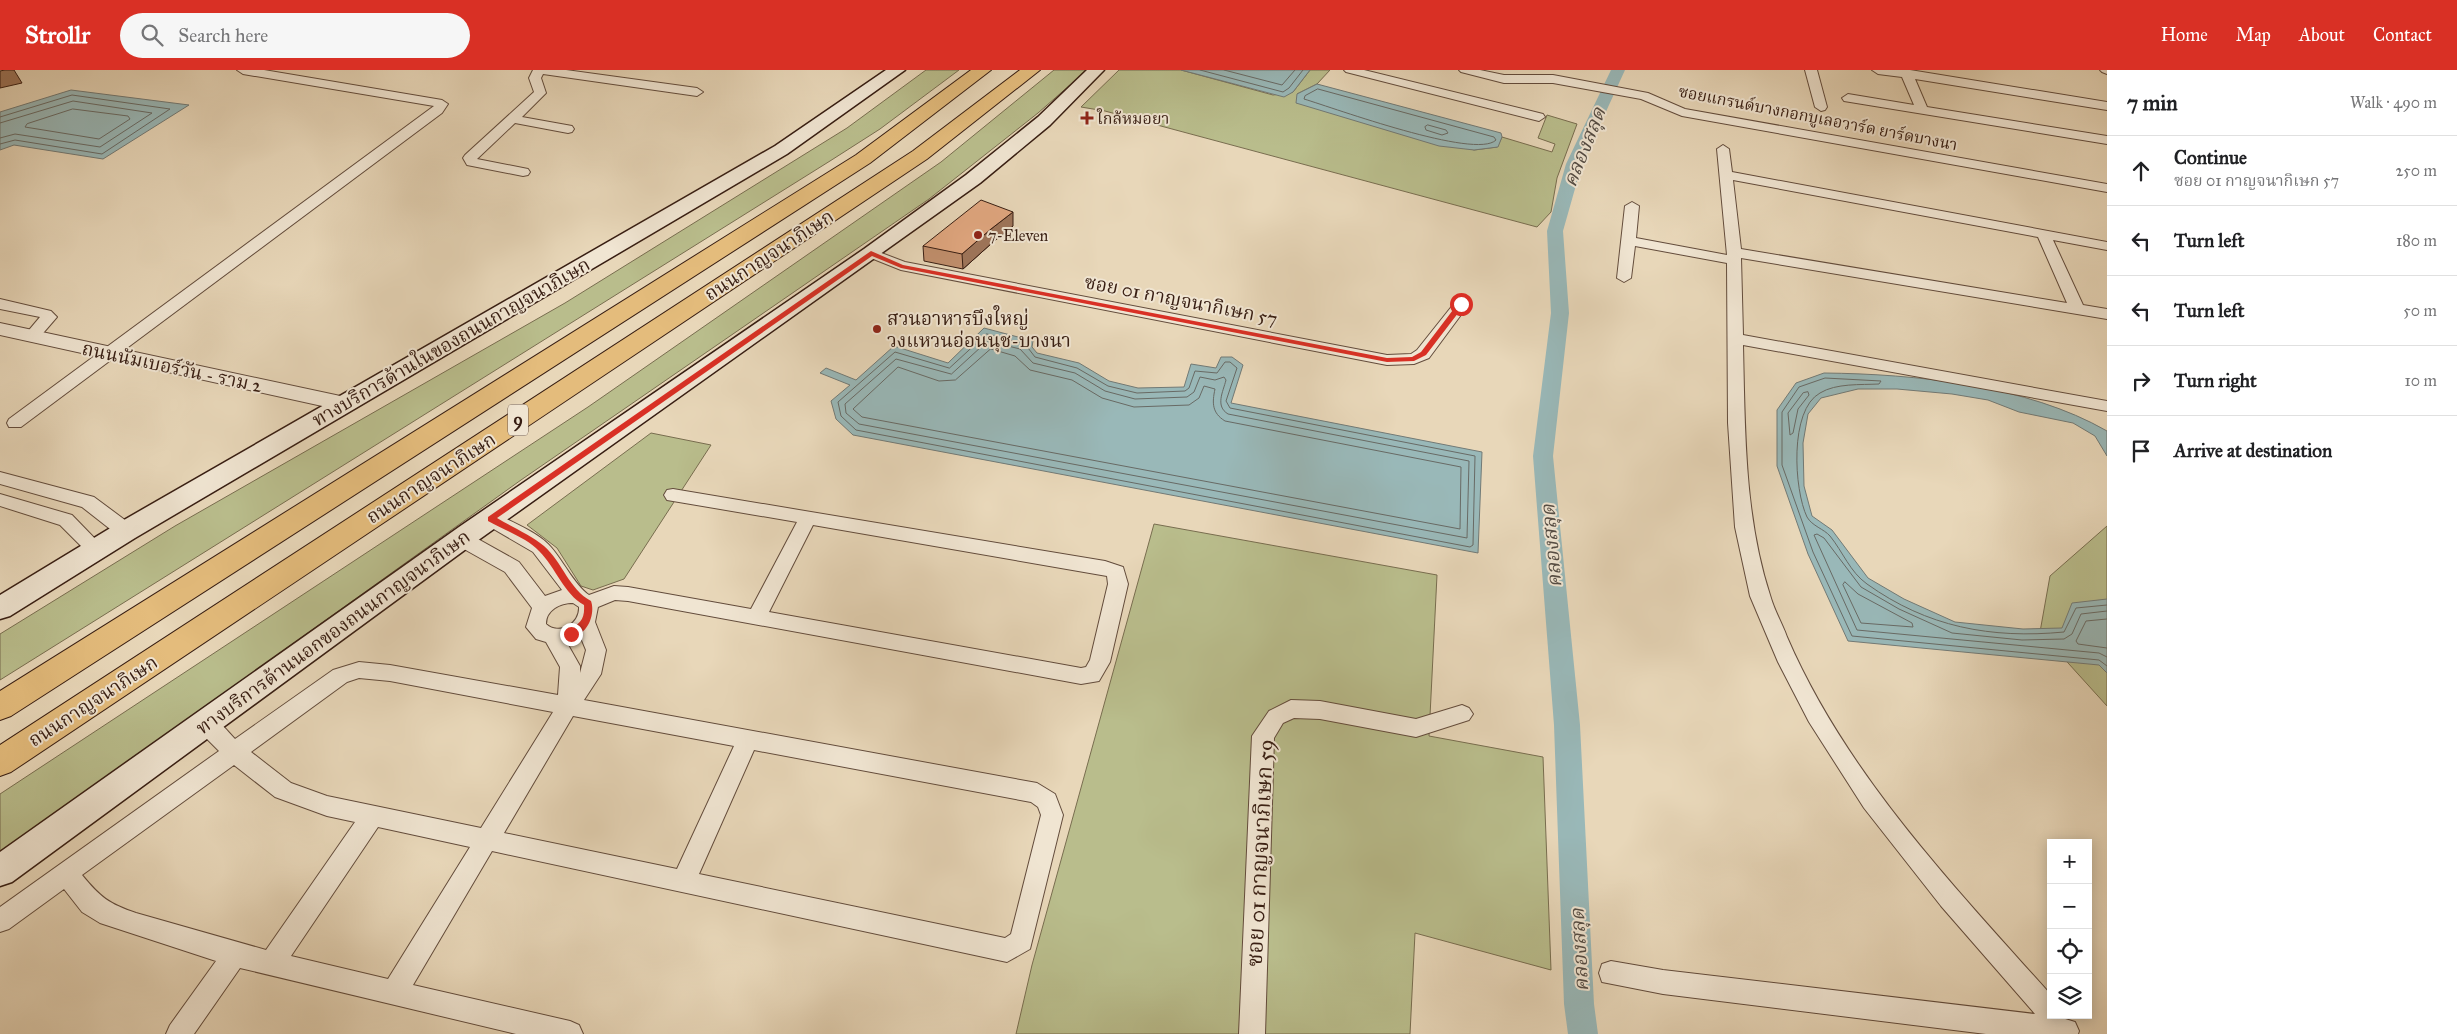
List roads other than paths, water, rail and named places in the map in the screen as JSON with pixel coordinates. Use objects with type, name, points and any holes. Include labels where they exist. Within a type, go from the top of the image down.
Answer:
[{"type":"highway","name":"ถนนกาญจนาภิเษก","points":[[0,707],[863,159],[982,70]]},
{"type":"highway","name":"ถนนกาญจนาภิเษก","points":[[0,762],[920,155],[1031,70]]},
{"type":"main road","name":"ทางบริการด้านในของถนนกาญจนาภิเษก","points":[[0,608],[126,531],[781,150],[897,70]]},
{"type":"main road","name":"ทางบริการด้านนอกของถนนกาญจนาภิเษก","points":[[0,872],[462,539],[871,253],[973,179],[1044,121],[1096,70]]},
{"type":"street","points":[[15,423],[430,116],[442,104],[243,70]]},
{"type":"street","points":[[523,172],[470,160],[471,156],[540,93],[535,78],[540,70],[697,92]]},
{"type":"street","points":[[618,80],[629,70]]},
{"type":"street","points":[[1350,70],[1539,117]]},
{"type":"street","name":"ซอยแกรนด์บางกอกบูเลอวาร์ด ยาร์ดบางนา","points":[[1465,70],[1504,79],[1553,79],[1644,96],[1682,112],[2107,188]]},
{"type":"street","points":[[1811,70],[1821,107]]},
{"type":"street","points":[[1878,70],[1905,72],[2107,106]]},
{"type":"street","points":[[1905,72],[1922,110]]},
{"type":"street","points":[[1848,98],[2107,140]]},
{"type":"street","points":[[513,119],[568,128]]},
{"type":"street","points":[[1724,149],[1733,256],[1736,423],[1744,527],[1760,596],[1788,662],[1816,716],[1872,801],[1949,898],[2060,1024]]},
{"type":"street","points":[[1726,175],[2107,246]]},
{"type":"street","points":[[1624,278],[1632,206]]},
{"type":"street","points":[[2044,235],[2077,309]]},
{"type":"street","points":[[1629,241],[2107,314]]},
{"type":"street","name":"ซอย 01 กาญจนากิเษก 57","points":[[871,253],[901,266],[1387,360],[1408,360],[1423,354],[1461,304]]},
{"type":"street","points":[[0,304],[46,314],[49,317],[47,322],[32,336]]},
{"type":"street","name":"ถนนนัมเบอร์วัน - ราม 2","points":[[0,329],[345,404]]},
{"type":"street","points":[[1734,338],[2107,406]]},
{"type":"street","points":[[0,478],[88,502],[126,531]]},
{"type":"street","points":[[583,608],[558,598],[542,607],[537,613],[536,627],[545,635],[554,637],[571,634],[583,608],[614,593],[1081,676],[1092,674],[1100,662],[1118,584],[1116,572],[1105,568],[673,495]]},
{"type":"street","points":[[0,500],[55,515],[66,520],[96,549]]},
{"type":"street","points":[[756,618],[808,518]]},
{"type":"street","points":[[394,992],[568,706],[591,674],[596,650],[583,608],[558,568],[540,547],[491,519]]},
{"type":"street","points":[[462,539],[512,567],[542,607]]},
{"type":"street","points":[[554,637],[570,666],[568,706]]},
{"type":"street","points":[[0,922],[66,874],[235,752],[340,676],[359,670],[390,673],[1037,793],[1048,801],[1052,815],[1021,941],[1007,950],[327,806],[283,790],[235,752],[206,724]]},
{"type":"street","name":"ซอย 01 กาญจนาภิเษก 59","points":[[1252,1034],[1262,736],[1276,717],[1291,709],[1320,710],[1416,728],[1462,714]]},
{"type":"street","points":[[683,882],[748,740]]},
{"type":"street","points":[[272,963],[372,816]]},
{"type":"street","points":[[66,874],[90,904],[108,916],[235,955],[570,1034]]},
{"type":"street","points":[[179,1034],[235,955]]},
{"type":"street","points":[[1611,973],[1663,982],[2060,1024]]},
{"type":"water","points":[[1181,70],[1310,70],[1293,92],[1284,97]]},
{"type":"water","points":[[1317,84],[1501,133],[1502,137],[1498,147],[1474,150],[1439,146],[1296,103],[1297,94]]},
{"type":"water","points":[[71,90],[189,105],[103,159],[14,145],[0,150],[0,112]]},
{"type":"water","points":[[984,328],[1033,341],[1032,347],[1037,353],[1079,363],[1109,381],[1138,388],[1184,387],[1191,364],[1216,368],[1221,357],[1232,357],[1243,365],[1231,403],[1482,452],[1478,553],[853,435],[836,419],[831,401],[850,385],[820,373],[826,368],[856,380],[894,346],[948,363]]},
{"type":"water","points":[[1824,373],[1895,376],[1970,385],[2042,403],[2076,415],[2107,431],[2107,456],[2095,436],[2073,423],[2019,412],[1988,400],[1952,394],[1897,389],[1858,389],[1821,398],[1808,414],[1803,443],[1804,486],[1812,516],[1832,530],[1868,578],[1904,599],[1955,622],[2023,629],[2062,628],[2072,603],[2107,599],[2107,673],[2099,665],[1848,641],[1808,554],[1777,466],[1777,410],[1796,383]]},
{"type":"waterway","name":"คลองสลุด","points":[[1583,1034],[1579,1004],[1567,725],[1543,456],[1560,313],[1555,231],[1574,164],[1618,70]]},
{"type":"place","name":"ใกล้หมอยา","points":[[1087,118]]},
{"type":"place","name":"7-Eleven","points":[[978,235]]},
{"type":"place","name":"สวนอาหารบึงใหญ่ วงแหวนอ่อนนุช-บางนา","points":[[877,329]]}]
